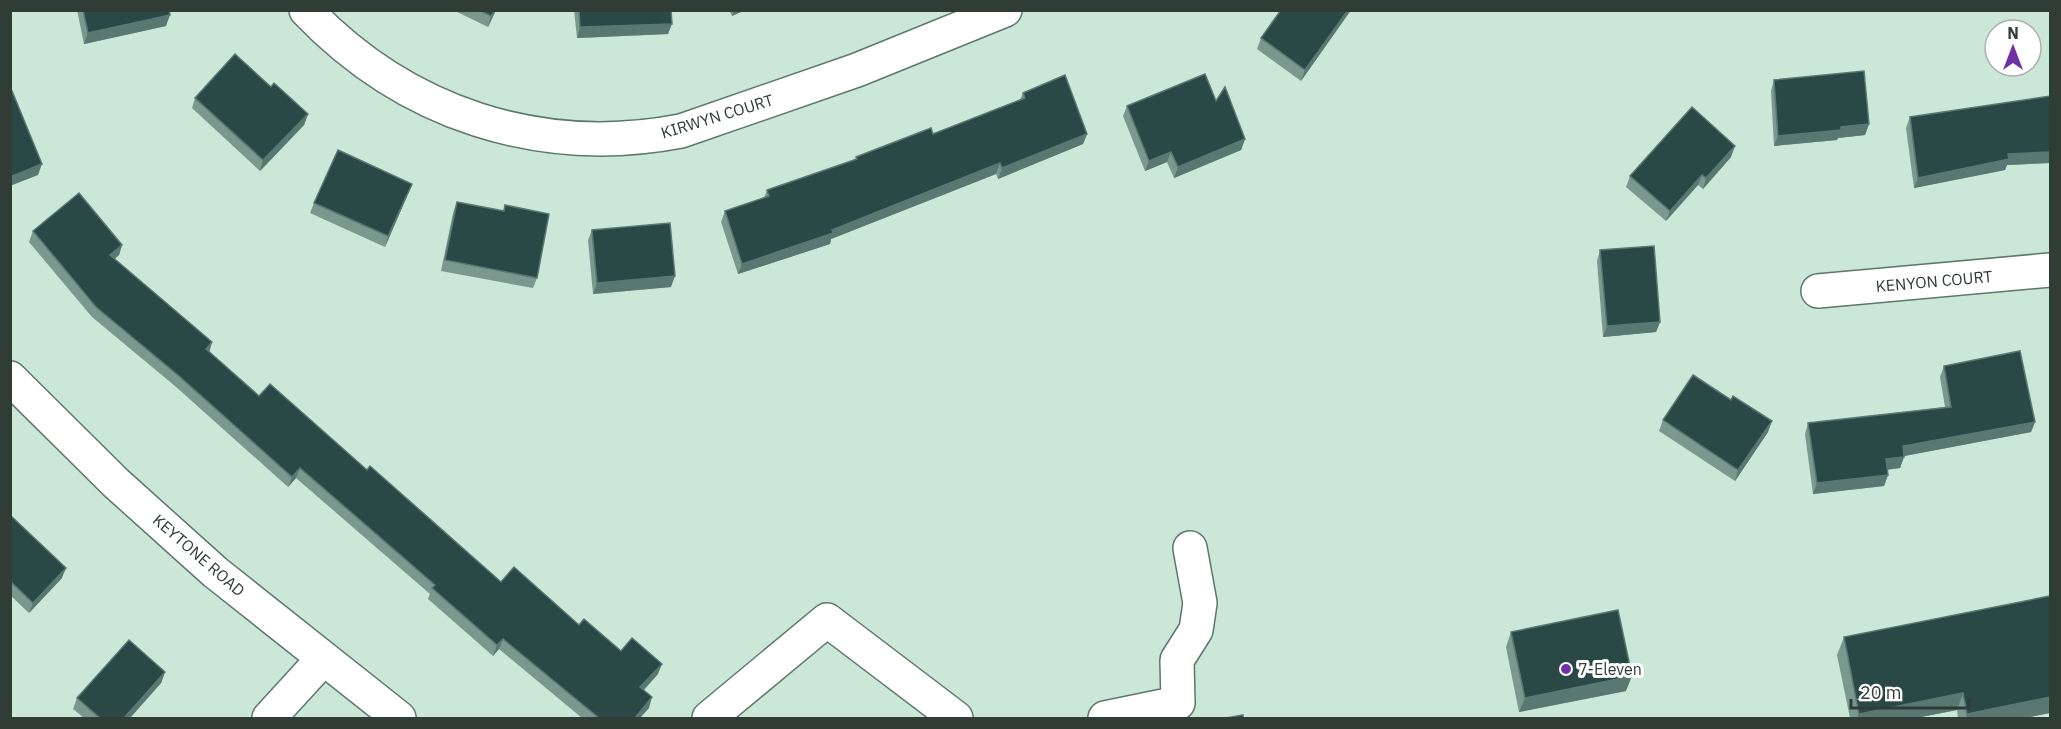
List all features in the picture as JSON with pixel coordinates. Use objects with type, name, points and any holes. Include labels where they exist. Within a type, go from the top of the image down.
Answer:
[{"type":"street","name":"KIRWYN COURT","points":[[306,10],[327,32],[378,72],[436,105],[471,120],[532,134],[594,139],[656,136],[681,131],[856,70],[1005,10]]},
{"type":"street","name":"KENYON COURT","points":[[1818,291],[2050,270]]},
{"type":"street","name":"KEYTONE ROAD","points":[[10,378],[116,483],[199,557],[399,718]]},
{"type":"street","points":[[1105,718],[1178,703],[1177,660],[1196,630],[1200,603],[1190,548]]},
{"type":"street","points":[[709,718],[827,620],[956,718]]},
{"type":"street","points":[[269,718],[323,659]]},
{"type":"building","points":[[83,10],[169,10],[170,15],[88,33]]},
{"type":"building","points":[[479,10],[495,10],[491,16]]},
{"type":"building","points":[[579,10],[671,10],[672,24],[580,27]]},
{"type":"building","points":[[1281,10],[1348,10],[1305,70],[1261,38]]},
{"type":"building","points":[[235,54],[271,87],[274,83],[308,114],[263,160],[195,98]]},
{"type":"building","points":[[1864,71],[1869,124],[1841,127],[1841,130],[1778,136],[1774,80]]},
{"type":"building","points":[[1205,74],[1216,101],[1225,87],[1245,139],[1178,167],[1171,152],[1149,161],[1127,106]]},
{"type":"building","points":[[1065,75],[1087,134],[1002,168],[1000,163],[832,230],[833,233],[742,264],[725,211],[769,196],[767,190],[857,159],[856,157],[931,128],[933,134],[1025,98],[1023,93]]},
{"type":"building","points":[[10,91],[12,91],[42,164],[10,177]]},
{"type":"building","points":[[2050,96],[2050,152],[2008,154],[2009,159],[1918,178],[1910,117]]},
{"type":"building","points":[[1692,107],[1735,146],[1706,178],[1702,175],[1670,211],[1630,176]]},
{"type":"building","points":[[338,150],[412,184],[388,236],[314,203]]},
{"type":"building","points":[[79,193],[122,245],[110,255],[212,342],[206,349],[259,396],[270,384],[367,470],[370,466],[501,582],[514,567],[579,625],[584,619],[621,651],[632,638],[662,664],[640,687],[652,697],[635,718],[599,718],[503,639],[497,645],[432,588],[435,585],[300,468],[292,477],[179,376],[96,307],[33,231]]},
{"type":"building","points":[[457,202],[504,211],[505,205],[549,214],[537,278],[445,260]]},
{"type":"building","points":[[670,223],[675,276],[597,283],[592,230]]},
{"type":"building","points":[[1654,246],[1660,322],[1607,326],[1600,250]]},
{"type":"building","points":[[2020,351],[2035,422],[1903,446],[1904,457],[1886,459],[1888,475],[1817,483],[1808,423],[1951,407],[1944,366]]},
{"type":"building","points":[[1693,375],[1731,400],[1733,396],[1772,421],[1738,470],[1663,420]]},
{"type":"building","points":[[10,515],[66,568],[33,603],[10,581]]},
{"type":"building","points":[[2050,596],[2050,697],[1967,714],[1963,693],[1859,714],[1844,637]]},
{"type":"building","name":"7-Eleven","points":[[1618,610],[1632,676],[1525,698],[1511,632]]},
{"type":"building","points":[[129,640],[165,672],[124,718],[100,718],[77,698]]},
{"type":"building","points":[[1243,715],[1243,718],[1226,718]]},
{"type":"place","name":"7-Eleven","points":[[1566,669]]}]
